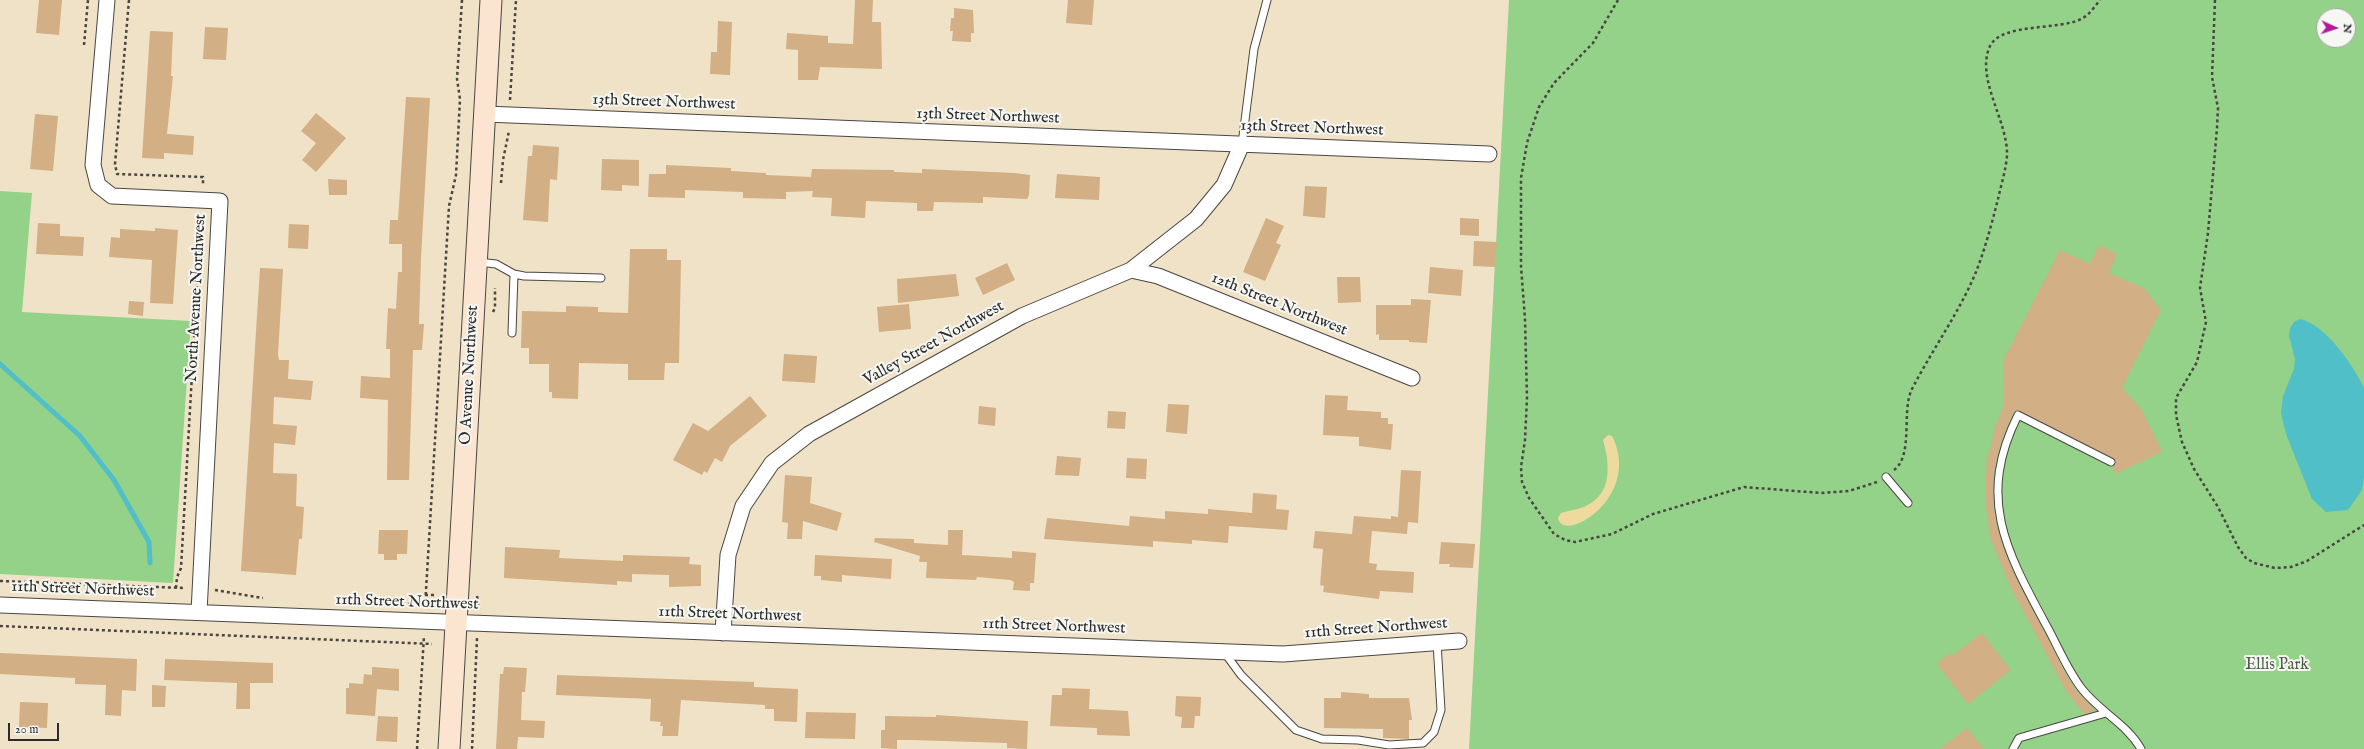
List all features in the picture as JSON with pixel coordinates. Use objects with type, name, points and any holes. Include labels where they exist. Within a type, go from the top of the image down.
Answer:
[{"type":"street","name":"North Avenue Northwest","points":[[107,0],[93,165],[98,185],[112,196],[220,202],[199,612]]},
{"type":"street","name":"O Avenue Northwest","points":[[449,749],[492,0]]},
{"type":"street","name":"13th Street Northwest","points":[[485,114],[1489,154]]},
{"type":"street","name":"Valley Street Northwest","points":[[723,633],[728,555],[738,520],[743,506],[772,464],[809,434],[1022,316],[1131,270],[1196,219],[1224,186],[1242,144]]},
{"type":"street","name":"12th Street Northwest","points":[[1131,270],[1158,276],[1412,378]]},
{"type":"street","name":"11th Street Northwest","points":[[0,605],[1283,654],[1459,641]]},
{"type":"lane","points":[[1242,144],[1254,49],[1267,0]]},
{"type":"lane","points":[[477,262],[496,264],[514,274],[524,276],[601,278]]},
{"type":"lane","points":[[512,333],[514,274]]},
{"type":"lane","points":[[2111,462],[2018,415],[2008,435],[1997,476],[2000,526],[2016,569],[2081,688],[2096,706],[2135,737],[2141,749]]},
{"type":"lane","points":[[1886,477],[1908,504]]},
{"type":"lane","points":[[1224,652],[1241,675],[1296,730],[1322,739],[1358,740],[1389,745],[1422,743],[1434,732],[1440,710],[1437,642]]},
{"type":"lane","points":[[2013,749],[2019,738],[2106,713]]},
{"type":"path","points":[[84,45],[88,0]]},
{"type":"path","points":[[129,0],[115,164],[117,174],[203,178],[203,187]]},
{"type":"path","points":[[425,609],[449,206],[456,175],[460,99],[457,79],[462,0]]},
{"type":"path","points":[[510,103],[516,0]]},
{"type":"path","points":[[1618,0],[1594,43],[1554,83],[1539,107],[1527,143],[1521,178],[1521,266],[1527,398],[1525,440],[1521,467],[1522,482],[1529,498],[1554,534],[1565,540],[1575,542],[1612,534],[1653,514],[1744,487],[1821,493],[1849,490],[1870,486],[1886,477],[1897,468],[1903,454],[1906,415],[1912,390],[1976,272],[2003,179],[2007,155],[1998,110],[1986,72],[1990,46],[1996,38],[2005,34],[2060,25],[2083,18],[2100,0]]},
{"type":"path","points":[[2215,0],[2212,77],[2218,108],[2217,128],[2208,233],[2200,288],[2206,322],[2197,362],[2176,398],[2176,415],[2182,442],[2194,469],[2218,507],[2238,547],[2246,558],[2254,563],[2276,568],[2291,567],[2302,563],[2364,525]]},
{"type":"path","points":[[176,588],[177,577],[181,568],[202,211]]},
{"type":"path","points":[[426,595],[436,595]]},
{"type":"path","points":[[0,626],[432,644]]},
{"type":"path","points":[[417,749],[424,634]]},
{"type":"path","points":[[472,749],[477,636]]},
{"type":"green space","name":"Ellis Park","points":[[1509,0],[2364,0],[2364,749],[1469,749]]},
{"type":"green space","points":[[0,191],[32,193],[22,312],[191,321],[173,583],[0,574]]},
{"type":"sand","points":[[1608,435],[1612,436],[1619,458],[1617,478],[1610,496],[1598,510],[1585,520],[1573,525],[1563,525],[1558,518],[1561,513],[1588,505],[1598,497],[1603,490],[1608,474],[1608,465],[1603,440]]},
{"type":"water","points":[[2300,319],[2310,322],[2329,337],[2346,358],[2364,388],[2364,477],[2362,490],[2348,510],[2326,512],[2312,499],[2286,434],[2281,413],[2283,396],[2294,369],[2295,359],[2289,336],[2290,328],[2294,322]]},
{"type":"building","points":[[39,0],[62,0],[59,35],[36,33]]},
{"type":"building","points":[[855,0],[873,0],[872,22],[881,22],[882,69],[820,67],[818,80],[798,80],[798,50],[786,49],[787,33],[828,36],[828,43],[853,44]]},
{"type":"building","points":[[1068,0],[1094,0],[1092,25],[1066,23]]},
{"type":"building","points":[[954,8],[973,10],[974,33],[971,33],[971,42],[952,41],[953,31],[950,31],[951,18],[954,18]]},
{"type":"building","points":[[718,21],[732,22],[730,75],[710,74],[711,52],[717,52]]},
{"type":"building","points":[[205,27],[228,28],[226,60],[203,59]]},
{"type":"building","points":[[150,31],[173,32],[171,76],[173,76],[167,134],[194,136],[193,155],[164,153],[164,159],[142,158]]},
{"type":"building","points":[[406,97],[430,98],[421,258],[419,324],[424,324],[422,350],[413,350],[409,480],[387,480],[388,400],[360,398],[361,376],[390,378],[390,349],[386,349],[388,308],[396,309],[398,272],[402,272],[402,244],[389,244],[390,220],[398,220]]},
{"type":"building","points":[[316,113],[346,138],[316,172],[302,160],[316,143],[301,131]]},
{"type":"building","points":[[35,114],[58,116],[53,171],[30,169]]},
{"type":"building","points":[[533,145],[559,147],[557,180],[550,179],[548,222],[523,220],[528,156],[532,156]]},
{"type":"building","points":[[602,159],[639,160],[639,186],[622,185],[622,191],[601,190]]},
{"type":"building","points":[[666,165],[731,168],[731,171],[766,173],[766,175],[811,177],[812,169],[894,170],[894,172],[922,173],[922,169],[1015,173],[1030,175],[1029,195],[1027,199],[983,197],[983,203],[934,202],[933,211],[917,211],[917,203],[866,201],[865,218],[831,216],[832,198],[812,197],[813,191],[786,192],[786,199],[743,198],[743,192],[685,190],[685,198],[648,197],[649,174],[666,174]]},
{"type":"building","points":[[1057,174],[1100,177],[1099,200],[1055,198]]},
{"type":"building","points":[[328,179],[347,180],[347,195],[329,195]]},
{"type":"building","points":[[1305,186],[1327,187],[1325,218],[1303,216]]},
{"type":"building","points":[[1266,218],[1284,226],[1276,243],[1281,245],[1265,281],[1243,272]]},
{"type":"building","points":[[1460,218],[1479,219],[1479,236],[1460,235]]},
{"type":"building","points":[[38,223],[60,224],[60,236],[84,237],[83,256],[36,254]]},
{"type":"building","points":[[289,224],[309,225],[308,249],[288,248]]},
{"type":"building","points":[[155,228],[178,230],[173,304],[150,303],[152,260],[109,257],[111,237],[120,238],[120,229],[155,231]]},
{"type":"building","points":[[1474,241],[1497,242],[1495,267],[1473,266]]},
{"type":"building","points":[[2099,245],[2117,254],[2109,273],[2144,288],[2161,310],[2122,388],[2142,410],[2162,452],[2115,474],[2113,467],[2116,461],[2113,458],[2017,410],[2013,413],[2001,443],[1994,471],[1993,497],[1996,523],[2014,573],[2067,676],[2078,692],[2096,711],[2084,714],[2066,691],[2009,584],[1990,537],[1985,500],[1987,454],[1989,454],[1995,427],[2004,405],[2003,361],[2060,250],[2090,264]]},
{"type":"building","points":[[630,249],[667,249],[667,260],[681,260],[679,363],[665,363],[664,380],[628,380],[628,364],[579,363],[578,399],[552,398],[552,392],[549,392],[549,364],[529,364],[529,348],[521,348],[522,311],[566,312],[566,306],[598,307],[598,312],[628,313]]},
{"type":"building","points":[[1007,263],[1015,280],[983,295],[975,278]]},
{"type":"building","points":[[1430,267],[1463,270],[1461,296],[1428,293]]},
{"type":"building","points":[[260,268],[283,269],[278,355],[279,360],[289,360],[288,379],[313,381],[311,400],[274,397],[273,424],[297,426],[295,445],[274,443],[273,473],[297,474],[296,506],[304,507],[302,539],[299,539],[296,575],[241,571]]},
{"type":"building","points":[[956,274],[959,296],[898,303],[897,279]]},
{"type":"building","points":[[1337,277],[1360,277],[1361,302],[1338,303]]},
{"type":"building","points":[[1411,299],[1431,300],[1427,343],[1409,342],[1409,340],[1379,340],[1379,334],[1376,335],[1376,305],[1411,305]]},
{"type":"building","points":[[129,301],[144,302],[143,316],[128,314]]},
{"type":"building","points":[[909,304],[911,329],[879,332],[877,307]]},
{"type":"building","points":[[784,354],[817,356],[815,383],[782,381]]},
{"type":"building","points":[[1325,395],[1348,396],[1347,410],[1381,412],[1381,418],[1388,418],[1388,424],[1393,424],[1391,450],[1359,446],[1359,437],[1323,435]]},
{"type":"building","points":[[750,396],[767,416],[730,446],[722,462],[715,458],[707,473],[704,471],[702,475],[673,460],[693,423],[708,431]]},
{"type":"building","points":[[1168,404],[1189,405],[1187,434],[1166,432]]},
{"type":"building","points":[[979,406],[996,408],[995,426],[978,424]]},
{"type":"building","points":[[1108,411],[1126,412],[1125,429],[1107,428]]},
{"type":"building","points":[[1057,456],[1081,458],[1079,476],[1055,475]]},
{"type":"building","points":[[1127,458],[1147,459],[1146,479],[1126,478]]},
{"type":"building","points":[[1401,470],[1421,471],[1418,523],[1408,522],[1407,534],[1372,531],[1369,563],[1377,564],[1376,570],[1414,572],[1413,593],[1380,591],[1379,599],[1323,592],[1324,586],[1320,585],[1323,549],[1313,548],[1315,531],[1352,534],[1354,516],[1391,519],[1391,516],[1398,517]]},
{"type":"building","points":[[785,475],[812,477],[810,503],[842,513],[837,531],[803,521],[802,539],[787,539],[788,523],[782,522]]},
{"type":"building","points":[[1253,493],[1277,495],[1276,509],[1289,510],[1287,530],[1229,526],[1228,543],[1192,540],[1192,544],[1153,541],[1153,547],[1044,539],[1047,518],[1129,526],[1130,516],[1165,519],[1165,511],[1208,514],[1208,509],[1252,513]]},
{"type":"building","points":[[379,530],[408,530],[407,554],[397,554],[397,560],[384,560],[384,554],[378,554]]},
{"type":"building","points":[[948,530],[963,530],[962,555],[1012,558],[1012,551],[1036,553],[1034,583],[1030,583],[1030,591],[1013,590],[1014,582],[1011,580],[977,577],[976,580],[926,578],[927,562],[919,562],[920,556],[874,542],[875,538],[914,539],[914,543],[948,545]]},
{"type":"building","points":[[1441,542],[1475,544],[1473,568],[1449,567],[1450,564],[1439,564]]},
{"type":"building","points":[[505,547],[560,550],[559,558],[623,561],[623,555],[690,557],[689,564],[701,565],[701,586],[669,587],[669,575],[632,574],[632,582],[617,581],[617,585],[504,578]]},
{"type":"building","points":[[815,555],[892,559],[891,579],[842,575],[842,582],[821,580],[821,576],[814,576]]},
{"type":"building","points":[[1982,633],[2011,670],[1968,704],[1937,664],[1950,653],[1952,656]]},
{"type":"building","points":[[0,653],[137,659],[136,691],[122,690],[121,716],[105,715],[106,685],[75,684],[75,678],[0,674]]},
{"type":"building","points":[[165,659],[273,663],[273,683],[250,683],[250,709],[236,709],[237,683],[164,680]]},
{"type":"building","points":[[372,667],[399,669],[399,691],[377,689],[375,716],[346,714],[346,688],[349,688],[349,683],[363,684],[364,674],[372,675]]},
{"type":"building","points":[[504,667],[527,668],[525,692],[522,692],[521,720],[545,721],[544,738],[518,737],[517,749],[496,749],[500,674],[503,674]]},
{"type":"building","points":[[557,675],[754,682],[754,687],[798,689],[797,722],[774,721],[774,709],[765,709],[765,705],[681,700],[678,736],[662,736],[663,726],[660,726],[661,722],[650,721],[651,699],[556,695]]},
{"type":"building","points":[[152,685],[166,686],[165,707],[152,707]]},
{"type":"building","points":[[1062,688],[1090,689],[1089,709],[1128,711],[1130,736],[1097,735],[1097,728],[1050,726],[1052,695],[1062,695]]},
{"type":"building","points":[[1341,692],[1369,694],[1369,698],[1409,698],[1412,720],[1409,720],[1409,739],[1383,738],[1383,729],[1324,728],[1324,698],[1341,698]]},
{"type":"building","points":[[1176,696],[1201,697],[1200,716],[1195,716],[1194,728],[1181,728],[1182,717],[1175,716]]},
{"type":"building","points":[[20,702],[48,703],[47,728],[19,727]]},
{"type":"building","points":[[806,712],[856,713],[855,739],[805,738]]},
{"type":"building","points":[[936,715],[1028,721],[1027,749],[1007,748],[1007,743],[911,740],[897,740],[897,749],[881,748],[881,730],[885,730],[885,716],[936,717]]},
{"type":"building","points":[[378,716],[398,717],[397,742],[376,741]]},
{"type":"building","points":[[1967,728],[1984,749],[1940,749]]},
{"type":"waterway","points":[[0,364],[80,436],[114,480],[149,542],[150,563]]}]
